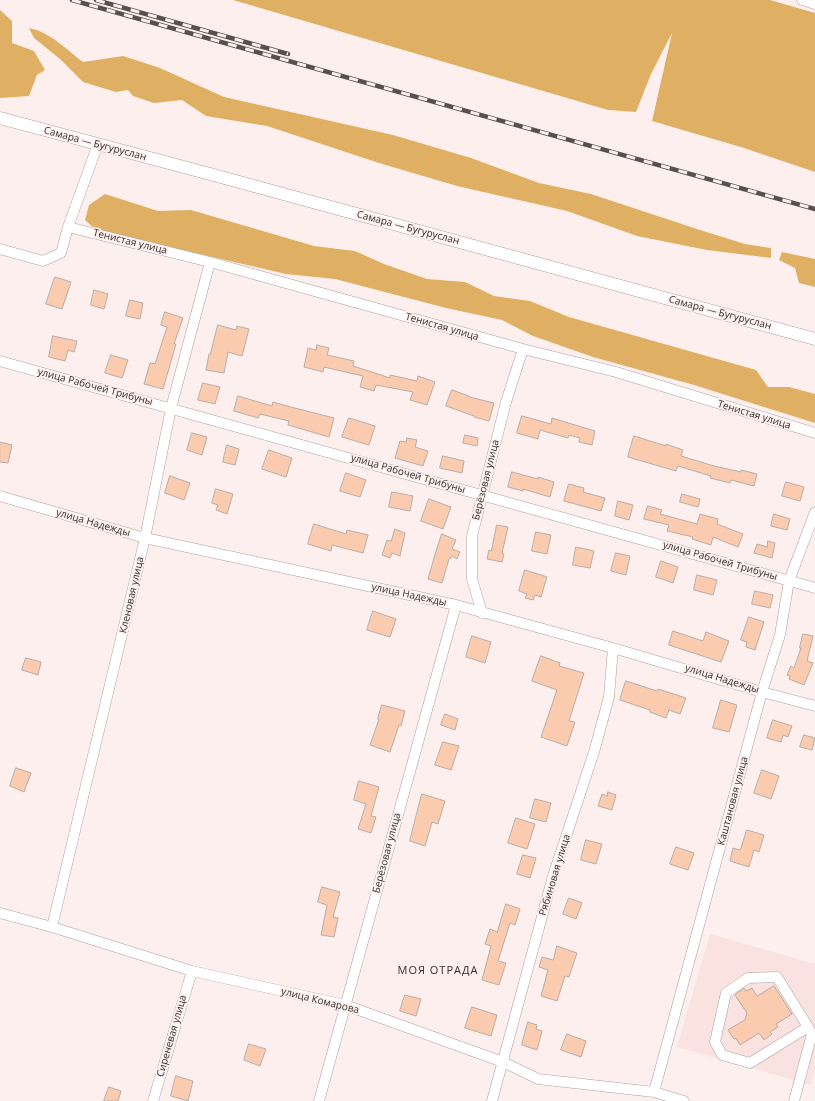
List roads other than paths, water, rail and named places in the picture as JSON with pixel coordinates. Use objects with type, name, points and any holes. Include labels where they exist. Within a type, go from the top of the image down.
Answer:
[{"type":"main road","name":"Самара — Бугуруслан","points":[[0,118],[815,339]]},
{"type":"street","points":[[802,0],[815,4]]},
{"type":"street","points":[[0,249],[43,261],[61,253],[68,227],[98,144]]},
{"type":"street","name":"Тенистая улица","points":[[68,227],[210,262],[523,349],[616,372],[815,433]]},
{"type":"street","name":"Кленовая улица","points":[[52,928],[145,538],[172,408],[210,262]]},
{"type":"street","name":"Берёзовая улица","points":[[482,613],[472,578],[472,536],[506,402],[523,349]]},
{"type":"street","name":"улица Рабочей Трибуны","points":[[0,360],[815,588]]},
{"type":"street","name":"улица Надежды","points":[[0,496],[145,538],[456,605],[815,706]]},
{"type":"street","name":"Каштановая улица","points":[[654,1092],[762,692],[780,635],[789,581],[815,512]]},
{"type":"street","name":"Берёзовая улица","points":[[319,1101],[456,605]]},
{"type":"street","name":"Рябиновая улица","points":[[492,1101],[553,876],[594,752],[609,697],[612,648]]},
{"type":"street","name":"улица Комарова","points":[[0,913],[192,971],[345,1005],[503,1062],[538,1078],[654,1092],[684,1101]]},
{"type":"street","name":"Сиреневая улица","points":[[153,1101],[192,971]]},
{"type":"street","points":[[794,1101],[812,1034],[808,1027],[778,977],[748,978],[726,993],[715,1042],[722,1055],[750,1063],[808,1027]]},
{"type":"railway","points":[[72,0],[815,209]]},
{"type":"railway","points":[[96,0],[288,54]]},
{"type":"district","name":"МОЯ ОТРАДА","points":[[438,971]]}]
